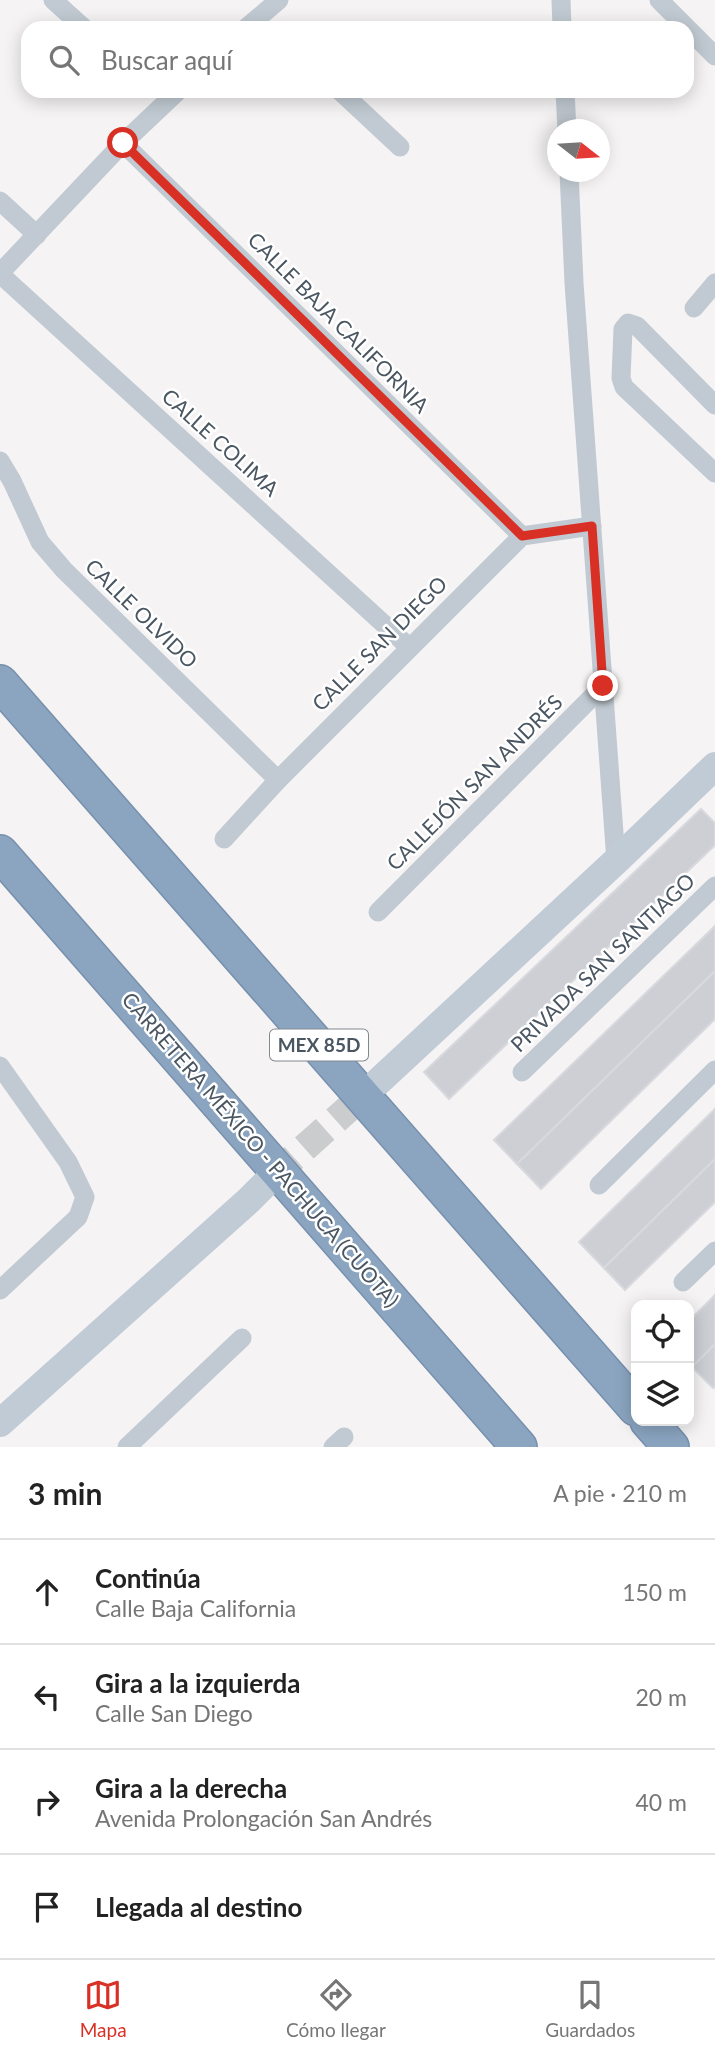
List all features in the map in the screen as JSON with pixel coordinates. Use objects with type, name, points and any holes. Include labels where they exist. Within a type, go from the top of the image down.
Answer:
[{"type":"highway","name":"MEX 85D","points":[[0,683],[631,1402]]},
{"type":"highway","name":"CARRETERA MÉXICO - PACHUCA (CUOTA)","points":[[0,853],[519,1447]]},
{"type":"highway","points":[[652,1426],[671,1447]]},
{"type":"main road","points":[[379,1081],[713,772]]},
{"type":"main road","points":[[0,1423],[273,1176]]},
{"type":"street","points":[[53,0],[76,21]]},
{"type":"street","points":[[262,21],[279,0]]},
{"type":"street","points":[[561,0],[562,21]]},
{"type":"street","points":[[659,0],[680,21]]},
{"type":"street","points":[[694,35],[715,56]]},
{"type":"street","points":[[0,273],[163,98]]},
{"type":"street","points":[[348,98],[400,147]]},
{"type":"street","points":[[565,98],[566,119]]},
{"type":"street","name":"CALLE BAJA CALIFORNIA","points":[[123,143],[522,536]]},
{"type":"street","points":[[569,182],[575,296],[616,861]]},
{"type":"street","points":[[0,201],[37,235]]},
{"type":"street","name":"CALLE COLIMA","points":[[0,273],[409,647]]},
{"type":"street","points":[[694,308],[715,283]]},
{"type":"street","points":[[715,405],[636,326],[628,323],[625,325],[621,378],[624,387],[715,473]]},
{"type":"street","name":"CALLE OLVIDO","points":[[0,461],[40,542],[64,570],[278,780]]},
{"type":"street","points":[[522,536],[592,526]]},
{"type":"street","name":"CALLE SAN DIEGO","points":[[224,839],[278,780],[522,536]]},
{"type":"street","name":"CALLEJÓN SAN ANDRÉS","points":[[378,912],[603,686]]},
{"type":"street","name":"PRIVADA SAN SANTIAGO","points":[[522,1072],[715,886]]},
{"type":"street","points":[[599,1185],[715,1070]]},
{"type":"street","points":[[0,1290],[78,1217],[85,1197],[68,1163],[4,1079]]},
{"type":"street","points":[[683,1282],[715,1251]]},
{"type":"street","points":[[127,1447],[242,1338]]},
{"type":"building","points":[[701,809],[715,823],[715,845],[449,1099],[424,1072]]},
{"type":"building","points":[[715,926],[715,971],[517,1164],[494,1140]]},
{"type":"building","points":[[715,971],[715,1019],[541,1189],[517,1164]]},
{"type":"building","points":[[715,1109],[715,1159],[604,1268],[579,1242]]},
{"type":"building","points":[[715,1159],[715,1202],[625,1290],[604,1268]]},
{"type":"building","points":[[715,1295],[715,1344],[694,1365],[694,1363],[694,1316]]},
{"type":"building","points":[[715,1344],[715,1387],[694,1369],[694,1365]]},
{"type":"tunnel","points":[[273,1176],[377,1083]]},
{"type":"route","points":[[123,143],[522,536],[592,526],[603,686]]}]
